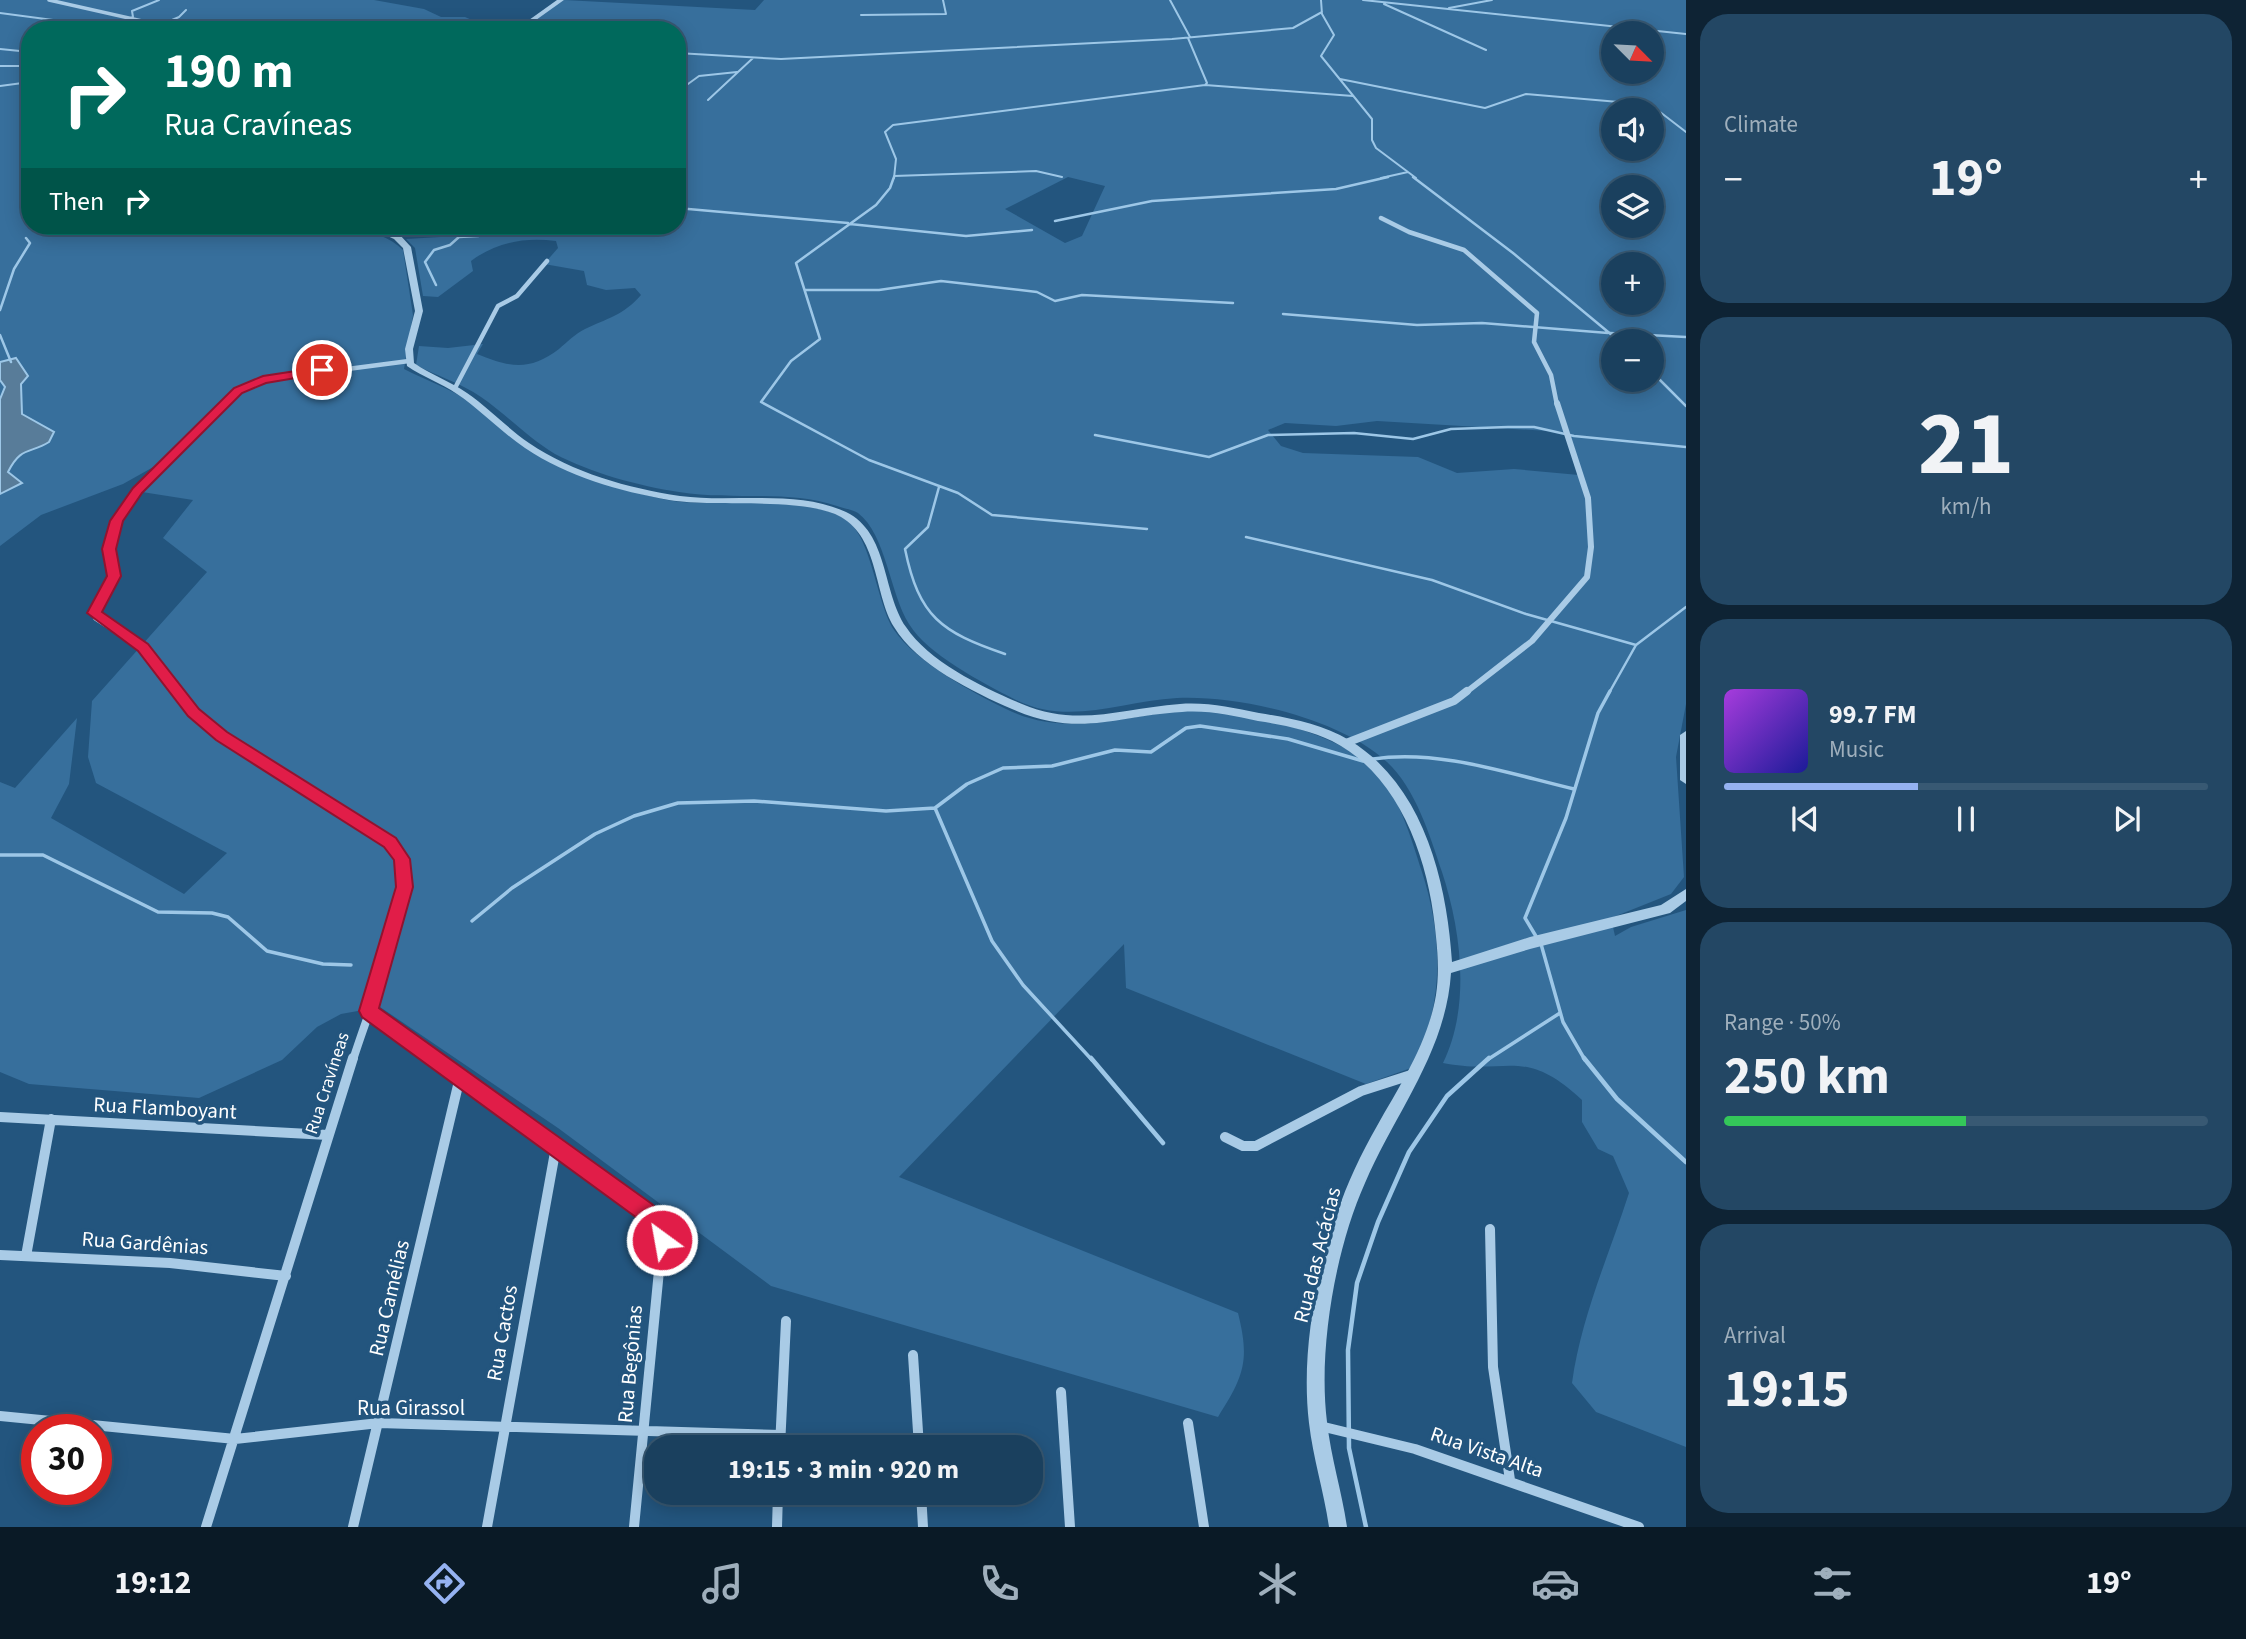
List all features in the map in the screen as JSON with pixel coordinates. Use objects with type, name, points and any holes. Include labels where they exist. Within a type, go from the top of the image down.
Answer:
[{"type":"street","points":[[49,0],[142,21]]},
{"type":"street","points":[[531,21],[561,0]]},
{"type":"street","points":[[1346,743],[1454,701],[1532,641],[1587,577],[1590,562],[1588,498],[1558,408],[1551,375],[1534,342],[1537,313],[1494,279],[1478,260],[1464,250],[1409,232],[1381,218]]},
{"type":"street","points":[[395,235],[407,247],[419,312],[409,360],[418,370],[455,388],[536,452],[625,486],[683,499],[795,505],[845,515],[864,536],[896,622],[905,635],[950,670],[1037,714],[1069,720],[1096,720],[1145,711],[1202,706],[1269,718],[1346,743],[1388,779],[1411,820],[1435,892],[1446,969],[1530,943],[1665,909],[1686,894]]},
{"type":"street","points":[[455,388],[467,370],[498,306],[517,296],[547,261]]},
{"type":"street","name":"Rua Cravíneas","points":[[206,1527],[368,1011],[404,887],[402,859],[380,835],[251,757],[205,723],[143,648],[94,613],[114,576],[109,549],[122,513],[138,491],[238,390],[263,380],[409,360]]},
{"type":"street","points":[[1686,735],[1686,780]]},
{"type":"street","name":"Rua das Acácias","points":[[1338,1527],[1318,1426],[1315,1386],[1318,1343],[1337,1247],[1354,1189],[1415,1074],[1436,1023],[1446,969]]},
{"type":"street","points":[[368,1011],[556,1147]]},
{"type":"street","points":[[1225,1137],[1243,1146],[1256,1146],[1361,1091],[1415,1074]]},
{"type":"street","name":"Rua Camélias","points":[[353,1527],[460,1077]]},
{"type":"street","name":"Rua Flamboyant","points":[[0,1117],[328,1135]]},
{"type":"street","points":[[26,1256],[51,1119]]},
{"type":"street","name":"Rua Begônias","points":[[556,1147],[644,1211],[657,1223],[662,1240],[634,1527]]},
{"type":"street","name":"Rua Cactos","points":[[488,1527],[556,1147]]},
{"type":"street","points":[[1490,1229],[1493,1367],[1510,1480]]},
{"type":"street","name":"Rua Gardênias","points":[[0,1255],[157,1262],[286,1276]]},
{"type":"street","points":[[781,1435],[786,1321]]},
{"type":"street","points":[[913,1355],[918,1435]]},
{"type":"street","points":[[1061,1392],[1070,1527]]},
{"type":"street","name":"Rua Girassol","points":[[0,1416],[235,1439],[379,1423],[663,1435]]},
{"type":"street","points":[[1188,1423],[1203,1527]]},
{"type":"street","name":"Rua Vista Alta","points":[[1318,1426],[1415,1448],[1639,1527]]},
{"type":"street","points":[[777,1527],[778,1505]]},
{"type":"street","points":[[922,1505],[923,1527]]},
{"type":"shaded area","points":[[0,0],[374,0],[424,9],[441,17],[465,17],[474,21],[21,21],[21,235],[380,235],[403,250],[413,315],[404,369],[468,401],[541,457],[591,479],[673,501],[810,507],[845,519],[862,540],[888,618],[903,642],[946,675],[1006,709],[1048,722],[1069,724],[1176,711],[1224,712],[1280,723],[1308,732],[1356,755],[1373,768],[1397,803],[1429,897],[1437,947],[1437,972],[1435,997],[1422,1045],[1411,1068],[1366,1084],[1126,988],[1124,944],[899,1177],[1238,1313],[1244,1344],[1242,1368],[1234,1390],[1218,1417],[771,1286],[558,1128],[380,1007],[341,1014],[317,1027],[282,1060],[199,1098],[29,1084],[0,1072],[0,782],[15,788],[77,718],[69,784],[51,818],[184,894],[227,853],[96,783],[88,757],[92,701],[207,572],[163,538],[193,500],[142,492],[171,461],[164,461],[123,484],[41,515],[0,546]]},
{"type":"shaded area","points":[[564,0],[755,10],[764,0],[1686,0],[1686,704],[1676,757],[1684,877],[1671,894],[1611,918],[1615,936],[1631,927],[1686,910],[1686,1447],[1596,1412],[1572,1383],[1589,1310],[1629,1193],[1613,1156],[1598,1149],[1582,1122],[1582,1100],[1562,1083],[1529,1068],[1443,1063],[1452,1041],[1460,993],[1454,918],[1442,872],[1421,814],[1406,786],[1387,762],[1344,733],[1317,722],[1230,701],[1177,698],[1075,712],[1034,707],[1014,699],[957,667],[917,635],[897,597],[875,535],[858,513],[798,498],[679,492],[600,473],[555,454],[473,392],[416,365],[419,346],[448,348],[483,344],[477,354],[499,362],[519,365],[538,361],[559,349],[581,331],[621,312],[641,295],[635,288],[606,290],[587,285],[584,271],[544,264],[558,248],[556,241],[533,240],[511,242],[490,249],[471,261],[473,271],[438,297],[423,296],[415,248],[406,239],[475,235],[686,235],[686,21],[531,21]],"holes":[[[1068,177],[1105,186],[1082,236],[1065,243],[1005,209]],[[1377,421],[1566,432],[1579,475],[1514,469],[1457,473],[1418,457],[1303,453],[1281,446],[1268,430],[1285,423],[1336,426]]]},
{"type":"shaded area","points":[[16,358],[28,376],[21,384],[22,414],[54,432],[49,442],[17,458],[8,472],[22,483],[0,494],[0,399],[5,387],[0,380],[0,362]]},
{"type":"waterway","points":[[123,21],[133,17],[132,11],[159,0]]},
{"type":"waterway","points":[[861,15],[946,14],[943,0]]},
{"type":"waterway","points":[[1170,0],[1190,37]]},
{"type":"waterway","points":[[1321,0],[1322,12]]},
{"type":"waterway","points":[[1363,0],[1686,34]]},
{"type":"waterway","points":[[1449,8],[1492,0]]},
{"type":"waterway","points":[[1384,4],[1486,50]]},
{"type":"waterway","points":[[170,21],[186,10]]},
{"type":"waterway","points":[[686,54],[781,59],[1172,39],[1293,28],[1322,12]]},
{"type":"waterway","points":[[1322,12],[1334,35],[1321,56],[1372,119],[1372,140],[1376,148],[1408,172]]},
{"type":"waterway","points":[[0,13],[61,21]]},
{"type":"waterway","points":[[1188,38],[1207,83],[1205,85]]},
{"type":"waterway","points":[[0,49],[21,51]]},
{"type":"waterway","points":[[708,100],[753,58]]},
{"type":"waterway","points":[[0,66],[21,66]]},
{"type":"waterway","points":[[686,85],[699,76],[737,72]]},
{"type":"waterway","points":[[1340,79],[1485,108],[1526,94],[1642,104],[1660,112],[1686,132]]},
{"type":"waterway","points":[[0,86],[21,83]]},
{"type":"waterway","points":[[894,176],[896,159],[885,132],[893,125],[1205,85]]},
{"type":"waterway","points":[[1205,85],[1353,96]]},
{"type":"waterway","points":[[894,176],[1036,171],[1062,177]]},
{"type":"waterway","points":[[1381,178],[1408,172]]},
{"type":"waterway","points":[[1408,172],[1416,178]]},
{"type":"waterway","points":[[894,177],[890,188],[876,205],[796,263],[820,339],[791,361],[761,402],[869,460],[958,493],[992,515],[1147,529]]},
{"type":"waterway","points":[[1055,221],[1152,201],[1336,189],[1388,177]]},
{"type":"waterway","points":[[1413,177],[1513,253],[1605,329]]},
{"type":"waterway","points":[[686,209],[848,223]]},
{"type":"waterway","points":[[850,224],[966,236],[1032,230]]},
{"type":"waterway","points":[[436,285],[425,262],[434,250],[450,245],[459,237],[482,235]]},
{"type":"waterway","points":[[0,310],[14,269],[30,243],[26,238]]},
{"type":"waterway","points":[[805,290],[879,290],[941,281],[1037,292],[1055,301],[1082,295],[1233,303]]},
{"type":"waterway","points":[[1283,314],[1417,325],[1482,323],[1601,332]]},
{"type":"waterway","points":[[0,335],[11,362]]},
{"type":"waterway","points":[[1664,336],[1686,337]]},
{"type":"waterway","points":[[1664,384],[1686,406]]},
{"type":"waterway","points":[[1095,435],[1209,457],[1268,435],[1354,433],[1413,439],[1451,429],[1508,427],[1534,427],[1574,436],[1686,447]]},
{"type":"waterway","points":[[939,487],[928,527],[905,549],[918,591],[936,619],[949,629],[964,638],[1005,654]]},
{"type":"waterway","points":[[1246,537],[1432,580],[1526,614],[1636,645]]},
{"type":"waterway","points":[[1636,645],[1686,607]]},
{"type":"waterway","points":[[1609,693],[1636,645]]},
{"type":"waterway","points":[[1537,938],[1525,918],[1566,818],[1598,713],[1610,691]]},
{"type":"waterway","points":[[935,808],[967,784],[1003,768],[1052,766],[1115,750],[1151,752],[1186,728],[1200,726],[1288,739],[1363,761]]},
{"type":"waterway","points":[[1373,759],[1423,757],[1449,760],[1574,789]]},
{"type":"waterway","points":[[472,921],[512,888],[595,834],[634,816],[678,803],[754,801],[886,811],[935,808]]},
{"type":"waterway","points":[[935,808],[992,941],[1023,985],[1092,1060]]},
{"type":"waterway","points":[[0,855],[43,855],[158,912],[212,913],[228,917],[267,951],[323,964],[351,965]]},
{"type":"waterway","points":[[1541,944],[1563,1022],[1585,1060]]},
{"type":"waterway","points":[[1487,1060],[1560,1013]]},
{"type":"waterway","points":[[1091,1058],[1163,1143]]},
{"type":"waterway","points":[[1366,1527],[1349,1448],[1348,1350],[1357,1283],[1378,1222],[1409,1152],[1447,1096],[1489,1058]]},
{"type":"waterway","points":[[1584,1058],[1617,1099],[1686,1162]]},
{"type":"route","points":[[322,370],[263,380],[238,390],[138,491],[117,521],[109,549],[114,576],[94,613],[96,618],[143,648],[176,692],[221,736],[390,843],[402,859],[404,887],[398,916],[368,1011],[644,1211],[657,1223],[662,1240]]}]
